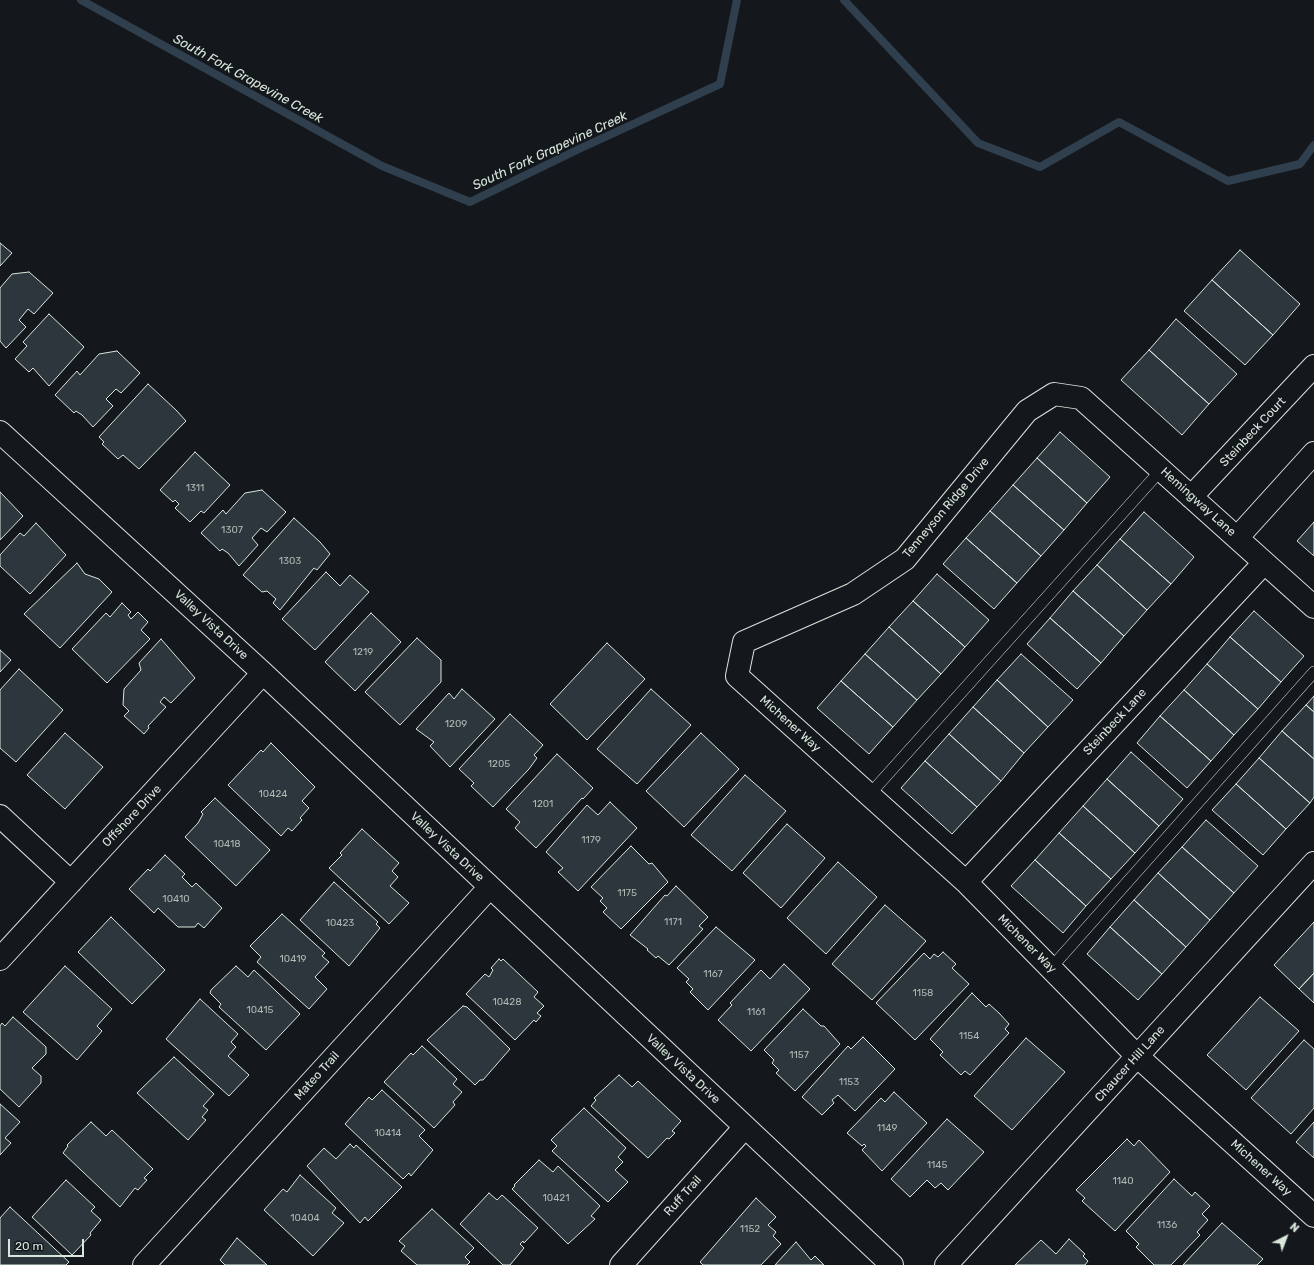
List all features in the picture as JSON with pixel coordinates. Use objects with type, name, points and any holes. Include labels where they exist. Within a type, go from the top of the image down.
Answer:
[{"type":"street","name":"Steinbeck Court","points":[[1192,497],[1314,366]]},
{"type":"street","name":"Tenneyson Ridge Drive","points":[[737,676],[744,642],[853,594],[905,559],[1027,411],[1054,394],[1081,398]]},
{"type":"street","name":"Hemingway Lane","points":[[1081,398],[1314,607]]},
{"type":"street","name":"Valley Vista Drive","points":[[0,432],[263,673],[892,1265]]},
{"type":"street","points":[[1237,538],[1314,453]]},
{"type":"street","name":"Steinbeck Lane","points":[[966,882],[1264,562]]},
{"type":"street","name":"Offshore Drive","points":[[0,959],[263,673]]},
{"type":"street","name":"Michener Way","points":[[737,676],[966,882],[1137,1056],[1314,1216]]},
{"type":"street","points":[[0,816],[71,882]]},
{"type":"street","name":"Chaucer Hill Lane","points":[[946,1265],[1314,863]]},
{"type":"street","name":"Mateo Trail","points":[[144,1265],[490,887]]},
{"type":"street","name":"Ruff Trail","points":[[621,1265],[745,1127]]},
{"type":"lane","points":[[869,795],[1161,470]]},
{"type":"lane","points":[[1051,968],[1314,672]]},
{"type":"building","points":[[0,243],[12,253],[0,266]]},
{"type":"building","points":[[1240,250],[1300,304],[1273,335],[1212,280]]},
{"type":"building","points":[[29,272],[53,293],[34,314],[28,309],[19,320],[26,327],[6,348],[0,341],[0,288],[12,274]]},
{"type":"building","points":[[1212,280],[1273,335],[1245,365],[1184,311]]},
{"type":"building","points":[[49,314],[84,347],[49,386],[33,368],[29,372],[15,359],[27,346],[23,342]]},
{"type":"building","points":[[1176,319],[1237,374],[1209,404],[1149,350]]},
{"type":"building","points":[[1149,350],[1209,404],[1182,435],[1121,380]]},
{"type":"building","points":[[117,351],[140,373],[121,393],[116,389],[106,399],[113,406],[93,427],[82,415],[76,411],[74,413],[55,395],[77,371],[80,375],[99,354]]},
{"type":"building","points":[[148,384],[186,421],[139,469],[123,455],[118,459],[102,444],[104,442],[99,437]]},
{"type":"building","points":[[1060,432],[1110,477],[1087,503],[1037,458]]},
{"type":"building","points":[[195,452],[230,485],[204,513],[201,511],[190,522],[175,508],[179,504],[175,500],[173,502],[160,490]]},
{"type":"building","points":[[1037,458],[1087,503],[1064,530],[1013,485]]},
{"type":"building","points":[[1013,485],[1064,530],[1041,556],[990,511]]},
{"type":"building","points":[[262,490],[286,512],[267,532],[261,528],[252,538],[258,545],[239,566],[228,553],[222,549],[220,551],[201,533],[223,510],[226,514],[245,493]]},
{"type":"building","points":[[0,492],[23,516],[0,540]]},
{"type":"building","points":[[990,511],[1041,556],[1017,583],[966,538]]},
{"type":"building","points":[[1144,512],[1194,557],[1171,584],[1120,539]]},
{"type":"building","points":[[294,518],[320,542],[330,554],[317,570],[314,568],[280,610],[273,603],[276,599],[267,591],[262,592],[243,575]]},
{"type":"building","points":[[1314,522],[1314,556],[1297,541]]},
{"type":"building","points":[[36,523],[66,555],[30,594],[0,566],[0,555],[20,533],[24,536]]},
{"type":"building","points":[[966,538],[1017,583],[994,609],[943,564]]},
{"type":"building","points":[[1120,539],[1171,584],[1147,610],[1097,565]]},
{"type":"building","points":[[77,563],[85,574],[99,579],[112,592],[60,648],[24,614]]},
{"type":"building","points":[[1097,565],[1147,610],[1124,636],[1073,591]]},
{"type":"building","points":[[326,572],[340,586],[350,575],[369,592],[315,650],[282,619]]},
{"type":"building","points":[[937,574],[989,620],[965,647],[913,601]]},
{"type":"building","points":[[1073,591],[1124,636],[1101,663],[1050,618]]},
{"type":"building","points":[[913,601],[965,647],[941,674],[889,627]]},
{"type":"building","points":[[122,603],[131,612],[128,615],[131,619],[138,612],[148,622],[141,630],[150,639],[107,683],[72,649],[106,613],[110,617]]},
{"type":"building","points":[[1254,611],[1304,656],[1281,682],[1230,637]]},
{"type":"building","points":[[371,613],[401,642],[355,691],[325,662]]},
{"type":"building","points":[[1050,618],[1101,663],[1077,689],[1027,644]]},
{"type":"building","points":[[889,627],[941,674],[917,700],[865,654]]},
{"type":"building","points":[[1230,637],[1281,682],[1258,709],[1207,664]]},
{"type":"building","points":[[417,638],[441,660],[441,682],[400,725],[365,692]]},
{"type":"building","points":[[161,639],[195,678],[171,703],[164,697],[160,702],[166,707],[148,726],[149,728],[144,734],[124,716],[129,711],[123,705],[124,689],[141,670],[139,663]]},
{"type":"building","points":[[607,643],[645,679],[587,740],[550,704]]},
{"type":"building","points":[[0,650],[11,660],[0,672]]},
{"type":"building","points":[[865,654],[917,700],[893,727],[841,681]]},
{"type":"building","points":[[1021,654],[1073,700],[1048,727],[997,680]]},
{"type":"building","points":[[1207,664],[1258,709],[1234,735],[1184,690]]},
{"type":"building","points":[[19,669],[63,710],[16,762],[0,748],[0,690]]},
{"type":"building","points":[[997,680],[1048,727],[1024,753],[973,707]]},
{"type":"building","points":[[841,681],[893,727],[869,754],[817,708]]},
{"type":"building","points":[[462,689],[495,719],[450,767],[430,746],[434,742],[416,729],[449,693],[454,699]]},
{"type":"building","points":[[651,689],[691,725],[637,784],[597,749]]},
{"type":"building","points":[[1184,690],[1234,735],[1211,761],[1160,716]]},
{"type":"building","points":[[1314,696],[1314,712],[1306,705]]},
{"type":"building","points":[[1306,705],[1314,712],[1314,759],[1282,731]]},
{"type":"building","points":[[973,707],[1024,753],[1001,781],[949,734]]},
{"type":"building","points":[[510,714],[543,745],[534,755],[537,758],[529,769],[493,807],[471,786],[474,783],[459,769]]},
{"type":"building","points":[[1160,716],[1211,761],[1187,788],[1137,743]]},
{"type":"building","points":[[1282,731],[1314,759],[1314,797],[1310,803],[1259,758]]},
{"type":"building","points":[[65,733],[103,767],[65,809],[27,775]]},
{"type":"building","points":[[701,733],[739,769],[684,827],[646,791]]},
{"type":"building","points":[[949,734],[1001,781],[977,807],[925,761]]},
{"type":"building","points":[[271,743],[315,787],[302,801],[309,808],[300,818],[302,820],[292,831],[288,828],[281,836],[228,785],[261,750],[263,752]]},
{"type":"building","points":[[1131,752],[1183,799],[1159,826],[1107,779]]},
{"type":"building","points":[[557,754],[593,788],[536,848],[515,828],[520,822],[506,809]]},
{"type":"building","points":[[1259,758],[1310,803],[1286,829],[1236,784]]},
{"type":"building","points":[[925,761],[977,807],[952,834],[901,788]]},
{"type":"building","points":[[745,775],[786,811],[732,871],[691,835]]},
{"type":"building","points":[[1107,779],[1159,826],[1135,853],[1083,806]]},
{"type":"building","points":[[1236,784],[1286,829],[1263,855],[1212,810]]},
{"type":"building","points":[[215,798],[270,850],[236,886],[185,837],[198,823],[203,814],[201,812]]},
{"type":"building","points":[[610,802],[637,828],[578,891],[558,872],[563,868],[546,852],[587,805],[598,815]]},
{"type":"building","points":[[1083,806],[1135,853],[1111,879],[1059,833]]},
{"type":"building","points":[[1206,820],[1258,866],[1234,893],[1182,847]]},
{"type":"building","points":[[787,824],[825,858],[781,908],[743,873]]},
{"type":"building","points":[[362,829],[399,863],[392,871],[398,877],[390,886],[409,903],[389,924],[329,868],[342,855],[340,853]]},
{"type":"building","points":[[1059,833],[1111,879],[1086,906],[1035,860]]},
{"type":"building","points":[[631,846],[649,864],[652,863],[668,882],[621,929],[603,912],[607,908],[600,901],[603,898],[591,887]]},
{"type":"building","points":[[1182,847],[1234,893],[1210,920],[1158,873]]},
{"type":"building","points":[[165,855],[185,874],[182,877],[192,887],[196,883],[222,908],[204,928],[198,923],[195,927],[178,927],[158,908],[154,913],[129,889],[148,869],[150,871]]},
{"type":"building","points":[[1035,860],[1086,906],[1063,933],[1011,886]]},
{"type":"building","points":[[838,862],[877,897],[826,954],[787,918]]},
{"type":"building","points":[[1158,873],[1210,920],[1186,947],[1134,900]]},
{"type":"building","points":[[334,882],[378,922],[376,924],[380,928],[349,966],[300,920]]},
{"type":"building","points":[[676,886],[708,917],[699,926],[703,929],[669,965],[658,956],[656,958],[647,950],[648,949],[630,935],[665,895],[667,896]]},
{"type":"building","points":[[1134,900],[1186,947],[1162,974],[1110,927]]},
{"type":"building","points":[[885,905],[926,941],[872,1000],[832,964]]},
{"type":"building","points":[[282,914],[325,953],[322,956],[329,962],[315,977],[327,989],[309,1009],[257,962],[261,957],[250,946]]},
{"type":"building","points":[[111,917],[165,970],[132,1004],[78,952]]},
{"type":"building","points":[[1314,922],[1314,973],[1299,989],[1274,965]]},
{"type":"building","points":[[716,927],[755,960],[708,1010],[690,992],[693,989],[686,982],[689,979],[677,968]]},
{"type":"building","points":[[1110,927],[1162,974],[1138,1000],[1087,954]]},
{"type":"building","points":[[943,952],[956,964],[952,968],[969,984],[915,1040],[876,1003],[924,953],[930,959],[934,954],[938,957]]},
{"type":"building","points":[[499,959],[501,961],[503,959],[538,992],[534,997],[544,1006],[537,1013],[541,1016],[536,1022],[534,1020],[515,1040],[466,994],[485,974],[489,977],[493,970],[491,968]]},
{"type":"building","points":[[784,964],[810,989],[751,1051],[718,1020],[732,1005],[730,1003],[761,970],[770,979]]},
{"type":"building","points":[[65,966],[112,1009],[97,1026],[102,1031],[77,1060],[23,1012]]},
{"type":"building","points":[[236,966],[248,977],[254,970],[300,1014],[266,1050],[219,1007],[221,1004],[210,993],[211,990]]},
{"type":"building","points":[[1314,973],[1314,1003],[1299,989]]},
{"type":"building","points":[[972,993],[986,1007],[989,1004],[999,1013],[1009,1024],[1005,1029],[1009,1033],[970,1075],[965,1071],[961,1075],[940,1055],[943,1052],[930,1039]]},
{"type":"building","points":[[1260,997],[1299,1031],[1246,1090],[1207,1055]]},
{"type":"building","points":[[200,999],[238,1034],[231,1042],[236,1047],[228,1056],[249,1075],[229,1096],[166,1039]]},
{"type":"building","points":[[463,1006],[467,1007],[510,1049],[483,1080],[480,1080],[475,1085],[427,1040]]},
{"type":"building","points":[[803,1009],[821,1026],[824,1026],[840,1044],[795,1091],[776,1073],[779,1070],[772,1063],[774,1060],[764,1050]]},
{"type":"building","points":[[13,1017],[46,1047],[46,1054],[32,1068],[41,1076],[41,1083],[19,1107],[0,1089],[0,1026],[2,1023],[5,1026]]},
{"type":"building","points":[[863,1037],[895,1069],[855,1111],[838,1095],[832,1100],[834,1103],[822,1115],[802,1097],[848,1046],[851,1049]]},
{"type":"building","points":[[1026,1038],[1065,1072],[1012,1130],[974,1096]]},
{"type":"building","points":[[1304,1040],[1314,1049],[1314,1108],[1291,1134],[1251,1098]]},
{"type":"building","points":[[422,1046],[457,1079],[453,1084],[462,1092],[453,1102],[455,1105],[434,1128],[384,1082],[411,1053],[413,1055]]},
{"type":"building","points":[[174,1057],[214,1094],[203,1106],[208,1110],[202,1117],[206,1120],[188,1140],[137,1093]]},
{"type":"building","points":[[619,1075],[632,1087],[638,1081],[681,1121],[672,1131],[675,1133],[669,1139],[667,1138],[648,1158],[591,1106],[596,1100],[594,1098]]},
{"type":"building","points":[[382,1090],[425,1130],[419,1136],[433,1150],[411,1176],[409,1173],[403,1179],[345,1124],[369,1097],[372,1100]]},
{"type":"building","points":[[894,1092],[927,1123],[882,1171],[862,1150],[866,1146],[864,1144],[862,1146],[847,1133],[881,1098],[885,1102]]},
{"type":"building","points":[[0,1104],[20,1122],[5,1138],[11,1143],[0,1155]]},
{"type":"building","points":[[584,1108],[626,1148],[618,1157],[623,1162],[615,1170],[628,1182],[608,1202],[552,1151],[557,1146],[551,1140]]},
{"type":"building","points":[[947,1119],[984,1152],[948,1190],[941,1183],[935,1188],[927,1180],[910,1197],[891,1179]]},
{"type":"building","points":[[91,1122],[106,1136],[112,1130],[153,1169],[144,1178],[147,1180],[138,1190],[135,1188],[120,1207],[63,1153],[68,1146],[67,1145]]},
{"type":"building","points":[[1314,1122],[1314,1158],[1296,1142]]},
{"type":"building","points":[[1127,1139],[1134,1146],[1139,1140],[1170,1172],[1115,1231],[1082,1201],[1085,1198],[1076,1190]]},
{"type":"building","points":[[350,1144],[354,1148],[356,1145],[402,1187],[368,1221],[365,1217],[360,1223],[307,1166],[324,1148],[336,1159]]},
{"type":"building","points":[[539,1160],[553,1172],[558,1166],[600,1206],[591,1216],[595,1219],[568,1244],[512,1189],[515,1186],[514,1185]]},
{"type":"building","points":[[300,1175],[336,1208],[332,1213],[344,1223],[313,1256],[264,1210],[283,1189],[287,1192]]},
{"type":"building","points":[[1174,1179],[1192,1196],[1195,1192],[1210,1206],[1202,1214],[1208,1220],[1197,1232],[1200,1235],[1171,1265],[1154,1265],[1136,1247],[1139,1244],[1126,1231]]},
{"type":"building","points":[[66,1180],[95,1207],[91,1211],[101,1220],[90,1233],[91,1235],[72,1255],[32,1217]]},
{"type":"building","points":[[489,1193],[497,1200],[502,1195],[538,1228],[524,1243],[523,1241],[520,1244],[524,1248],[510,1265],[503,1265],[460,1224]]},
{"type":"building","points":[[756,1198],[776,1217],[768,1225],[776,1232],[773,1236],[781,1244],[761,1265],[703,1265],[700,1262]]},
{"type":"building","points":[[10,1207],[69,1262],[66,1265],[0,1265],[0,1218]]},
{"type":"building","points":[[432,1209],[474,1248],[465,1257],[470,1262],[467,1265],[417,1265],[401,1251],[405,1246],[399,1241]]},
{"type":"building","points":[[1222,1223],[1263,1259],[1257,1265],[1183,1265]]},
{"type":"building","points":[[237,1238],[267,1265],[225,1265],[220,1260]]},
{"type":"building","points":[[1069,1239],[1085,1254],[1083,1256],[1088,1261],[1085,1265],[1015,1265],[1041,1240],[1056,1254]]},
{"type":"building","points":[[796,1242],[811,1260],[815,1256],[824,1265],[775,1265]]},
{"type":"waterway","name":"South Fork Grapevine Creek","points":[[81,0],[382,166],[470,202],[579,149],[720,84],[737,0]]},
{"type":"waterway","name":"South Fork Grapevine Creek","points":[[844,0],[978,143],[1040,167],[1119,122],[1228,181],[1300,164],[1314,145]]}]
